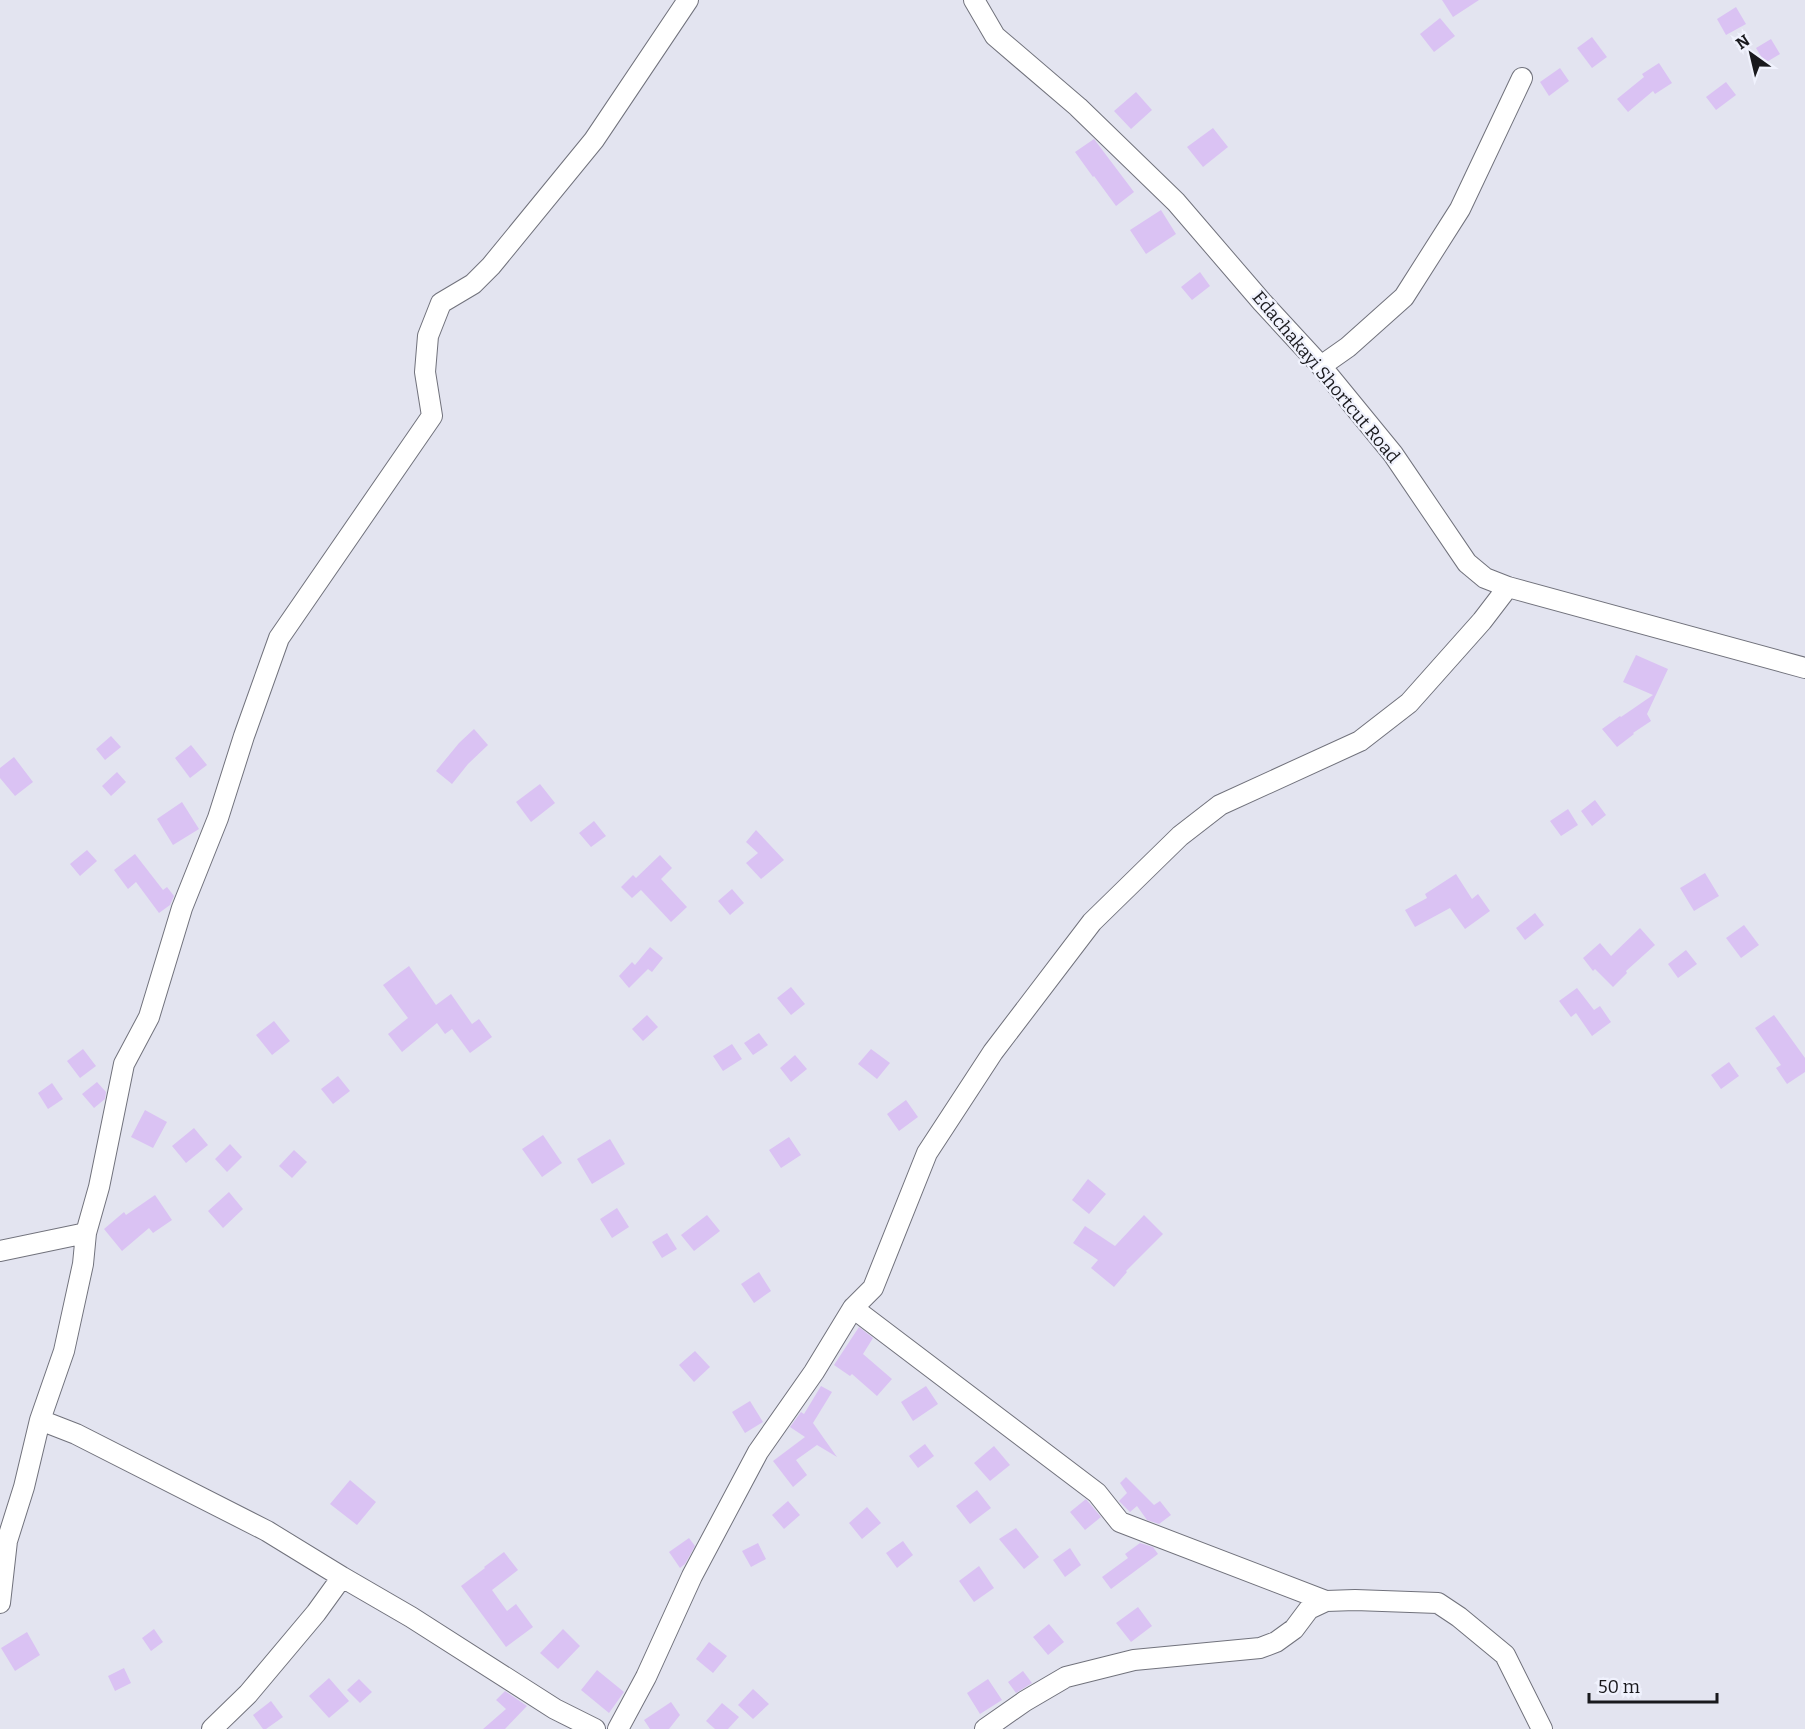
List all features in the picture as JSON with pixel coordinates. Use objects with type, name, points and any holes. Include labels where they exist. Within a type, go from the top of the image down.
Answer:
[{"type":"street","points":[[0,1603],[7,1541],[24,1487],[40,1420],[64,1351],[83,1263],[86,1233],[99,1187],[124,1064],[149,1017],[182,908],[218,818],[279,638],[432,416],[425,372],[428,336],[441,303],[473,284],[491,266],[594,140],[688,0]]},
{"type":"street","name":"Edachakayi Shortcut Road","points":[[974,0],[995,36],[1078,107],[1176,202],[1262,302],[1321,366],[1393,454],[1467,563],[1485,578],[1508,587],[1805,668]]},
{"type":"street","points":[[1321,366],[1348,347],[1404,297],[1461,209],[1522,78]]},
{"type":"street","points":[[618,1729],[646,1677],[692,1576],[758,1452],[814,1372],[853,1308],[873,1287],[927,1153],[993,1052],[1092,922],[1180,836],[1220,805],[1360,741],[1409,703],[1482,621],[1508,587]]},
{"type":"street","points":[[0,1251],[86,1233]]},
{"type":"street","points":[[853,1308],[1098,1493],[1120,1522],[1326,1601],[1438,1603],[1460,1617],[1505,1654],[1542,1729]]},
{"type":"street","points":[[40,1420],[76,1434],[267,1531],[411,1617],[555,1709],[595,1729]]},
{"type":"street","points":[[212,1729],[248,1694],[316,1613],[342,1577]]},
{"type":"street","points":[[985,1729],[1025,1701],[1066,1677],[1134,1660],[1260,1648],[1276,1642],[1294,1629],[1309,1609],[1326,1601]]},
{"type":"building","points":[[1442,0],[1479,0],[1453,17]]},
{"type":"building","points":[[1736,7],[1746,24],[1726,35],[1717,19]]},
{"type":"building","points":[[1440,18],[1455,36],[1434,52],[1420,34]]},
{"type":"building","points":[[1592,37],[1607,57],[1592,68],[1577,48]]},
{"type":"building","points":[[1771,39],[1780,54],[1765,63],[1756,48]]},
{"type":"building","points":[[1659,63],[1672,83],[1655,94],[1653,91],[1628,112],[1617,99],[1644,77],[1642,74]]},
{"type":"building","points":[[1560,68],[1569,81],[1549,96],[1540,82]]},
{"type":"building","points":[[1726,82],[1736,95],[1716,110],[1706,97]]},
{"type":"building","points":[[1136,92],[1152,110],[1131,129],[1114,111]]},
{"type":"building","points":[[1213,128],[1228,147],[1203,167],[1187,147]]},
{"type":"building","points":[[1094,139],[1134,192],[1116,206],[1075,152]]},
{"type":"building","points":[[1161,210],[1176,234],[1146,254],[1130,230]]},
{"type":"building","points":[[1200,272],[1210,286],[1192,300],[1181,287]]},
{"type":"building","points":[[1636,655],[1668,669],[1647,714],[1651,721],[1617,747],[1602,729],[1653,695],[1623,682]]},
{"type":"building","points":[[474,729],[488,745],[468,764],[452,784],[436,771]]},
{"type":"building","points":[[111,736],[121,747],[105,760],[96,749]]},
{"type":"building","points":[[191,745],[207,765],[190,778],[175,758]]},
{"type":"building","points":[[14,757],[33,782],[15,796],[0,778],[0,768]]},
{"type":"building","points":[[117,772],[126,782],[111,796],[102,786]]},
{"type":"building","points":[[540,784],[555,803],[531,822],[516,802]]},
{"type":"building","points":[[1595,800],[1606,815],[1592,826],[1581,811]]},
{"type":"building","points":[[182,802],[199,829],[173,845],[157,819]]},
{"type":"building","points":[[1568,809],[1578,825],[1561,836],[1550,821]]},
{"type":"building","points":[[594,821],[606,836],[591,847],[579,833]]},
{"type":"building","points":[[756,830],[784,860],[761,879],[746,863],[758,853],[746,842]]},
{"type":"building","points":[[87,850],[97,861],[80,876],[70,864]]},
{"type":"building","points":[[135,854],[163,890],[167,887],[174,896],[170,905],[159,913],[136,882],[128,889],[114,870]]},
{"type":"building","points":[[660,855],[672,868],[661,879],[687,907],[671,922],[641,890],[632,898],[621,887],[633,875],[636,878]]},
{"type":"building","points":[[1705,873],[1719,896],[1694,911],[1680,888]]},
{"type":"building","points":[[1456,874],[1472,899],[1478,894],[1490,911],[1465,929],[1450,908],[1415,927],[1405,910],[1427,898],[1425,894]]},
{"type":"building","points":[[732,889],[744,903],[730,915],[718,901]]},
{"type":"building","points":[[1535,913],[1544,925],[1525,940],[1516,928]]},
{"type":"building","points":[[1744,925],[1759,945],[1741,958],[1726,938]]},
{"type":"building","points":[[1640,928],[1655,945],[1626,971],[1627,973],[1613,987],[1595,969],[1593,971],[1583,958],[1600,943],[1611,956]]},
{"type":"building","points":[[650,947],[663,958],[652,972],[648,969],[629,988],[619,976],[632,962],[635,965]]},
{"type":"building","points":[[1686,950],[1697,964],[1678,978],[1668,964]]},
{"type":"building","points":[[409,966],[436,1005],[451,994],[472,1024],[479,1019],[492,1037],[470,1053],[452,1029],[445,1034],[437,1023],[402,1052],[388,1034],[408,1018],[383,985]]},
{"type":"building","points":[[791,987],[805,1004],[791,1015],[777,998]]},
{"type":"building","points":[[1577,988],[1594,1010],[1600,1006],[1611,1022],[1592,1036],[1576,1013],[1571,1017],[1559,1001]]},
{"type":"building","points":[[647,1015],[658,1027],[643,1041],[632,1029]]},
{"type":"building","points":[[1774,1015],[1805,1058],[1805,1072],[1787,1084],[1776,1068],[1781,1065],[1755,1028]]},
{"type":"building","points":[[274,1021],[290,1041],[272,1055],[256,1035]]},
{"type":"building","points":[[759,1033],[768,1045],[753,1055],[744,1043]]},
{"type":"building","points":[[732,1044],[742,1059],[723,1071],[713,1056]]},
{"type":"building","points":[[83,1049],[96,1066],[80,1078],[67,1061]]},
{"type":"building","points":[[871,1049],[890,1063],[877,1079],[858,1064]]},
{"type":"building","points":[[795,1055],[807,1069],[791,1082],[780,1068]]},
{"type":"building","points":[[1729,1062],[1739,1076],[1721,1089],[1711,1075]]},
{"type":"building","points":[[338,1076],[350,1091],[333,1104],[321,1089]]},
{"type":"building","points":[[97,1082],[106,1092],[105,1099],[94,1108],[82,1094]]},
{"type":"building","points":[[52,1083],[63,1099],[48,1109],[38,1093]]},
{"type":"building","points":[[906,1100],[918,1117],[899,1131],[887,1114]]},
{"type":"building","points":[[145,1110],[167,1122],[153,1148],[131,1137]]},
{"type":"building","points":[[194,1128],[208,1145],[186,1163],[172,1146]]},
{"type":"building","points":[[543,1135],[562,1163],[542,1177],[522,1149]]},
{"type":"building","points":[[789,1137],[801,1155],[781,1168],[769,1150]]},
{"type":"building","points":[[610,1139],[625,1164],[592,1184],[577,1159]]},
{"type":"building","points":[[230,1144],[242,1157],[227,1172],[215,1159]]},
{"type":"building","points":[[294,1150],[307,1162],[292,1178],[279,1166]]},
{"type":"building","points":[[1088,1179],[1106,1194],[1089,1214],[1072,1200]]},
{"type":"building","points":[[229,1192],[243,1209],[223,1228],[208,1211]]},
{"type":"building","points":[[155,1195],[172,1220],[153,1233],[149,1228],[122,1251],[104,1229],[124,1212],[126,1215]]},
{"type":"building","points":[[617,1208],[629,1227],[612,1238],[600,1219]]},
{"type":"building","points":[[707,1215],[720,1231],[694,1251],[681,1235]]},
{"type":"building","points":[[1144,1215],[1163,1234],[1126,1271],[1114,1287],[1091,1268],[1098,1260],[1073,1243],[1085,1226],[1115,1246]]},
{"type":"building","points":[[667,1233],[677,1249],[662,1258],[652,1242]]},
{"type":"building","points":[[759,1272],[771,1291],[754,1303],[741,1284]]},
{"type":"building","points":[[859,1327],[873,1338],[863,1354],[892,1379],[877,1396],[852,1374],[850,1376],[834,1365]]},
{"type":"building","points":[[695,1351],[710,1367],[694,1382],[679,1365]]},
{"type":"building","points":[[821,1386],[832,1392],[813,1423],[837,1457],[817,1445],[796,1460],[807,1475],[793,1487],[773,1461],[805,1437],[790,1427],[801,1412],[804,1414]]},
{"type":"building","points":[[926,1386],[938,1404],[913,1421],[901,1402]]},
{"type":"building","points":[[750,1401],[763,1422],[745,1433],[732,1412]]},
{"type":"building","points":[[925,1444],[934,1456],[918,1468],[909,1456]]},
{"type":"building","points":[[994,1446],[1010,1465],[990,1481],[974,1463]]},
{"type":"building","points":[[1126,1477],[1154,1505],[1160,1501],[1171,1515],[1159,1524],[1147,1520],[1137,1506],[1130,1512],[1119,1501],[1127,1493],[1120,1483]]},
{"type":"building","points":[[350,1480],[376,1502],[357,1525],[330,1504]]},
{"type":"building","points":[[977,1490],[991,1508],[970,1524],[956,1506]]},
{"type":"building","points":[[1086,1499],[1101,1517],[1085,1530],[1070,1512]]},
{"type":"building","points":[[788,1501],[800,1515],[784,1529],[772,1515]]},
{"type":"building","points":[[867,1507],[881,1523],[862,1539],[849,1523]]},
{"type":"building","points":[[1016,1528],[1039,1557],[1024,1569],[999,1539]]},
{"type":"building","points":[[689,1538],[695,1546],[685,1564],[680,1568],[669,1552]]},
{"type":"building","points":[[903,1541],[913,1555],[897,1568],[886,1553]]},
{"type":"building","points":[[758,1543],[766,1559],[751,1567],[742,1551]]},
{"type":"building","points":[[1140,1543],[1153,1547],[1158,1554],[1111,1589],[1102,1577],[1128,1558],[1125,1554]]},
{"type":"building","points":[[1070,1548],[1081,1565],[1065,1577],[1053,1560]]},
{"type":"building","points":[[504,1552],[518,1570],[492,1590],[507,1611],[516,1604],[533,1627],[506,1647],[461,1586]]},
{"type":"building","points":[[979,1566],[994,1588],[974,1602],[959,1581]]},
{"type":"building","points":[[1138,1607],[1152,1626],[1131,1642],[1116,1623]]},
{"type":"building","points":[[1049,1624],[1064,1642],[1048,1655],[1033,1637]]},
{"type":"building","points":[[154,1629],[163,1642],[151,1651],[142,1638]]},
{"type":"building","points":[[563,1629],[580,1646],[558,1669],[540,1653]]},
{"type":"building","points":[[27,1632],[40,1655],[15,1671],[1,1648]]},
{"type":"building","points":[[709,1642],[727,1656],[713,1673],[696,1659]]},
{"type":"building","points":[[124,1668],[131,1683],[115,1691],[108,1676]]},
{"type":"building","points":[[597,1670],[624,1692],[609,1713],[581,1690]]},
{"type":"building","points":[[1023,1671],[1032,1683],[1016,1693],[1008,1682]]},
{"type":"building","points":[[329,1678],[349,1701],[329,1718],[309,1696]]},
{"type":"building","points":[[359,1679],[372,1692],[360,1703],[347,1690]]},
{"type":"building","points":[[988,1679],[1002,1700],[980,1714],[967,1693]]},
{"type":"building","points":[[753,1689],[769,1704],[753,1719],[738,1705]]},
{"type":"building","points":[[505,1691],[527,1706],[505,1729],[483,1729],[506,1709],[496,1700]]},
{"type":"building","points":[[271,1701],[283,1717],[263,1729],[253,1715]]},
{"type":"building","points":[[671,1702],[680,1715],[669,1729],[650,1729],[644,1720]]},
{"type":"building","points":[[722,1703],[739,1717],[728,1729],[715,1729],[706,1721]]}]
